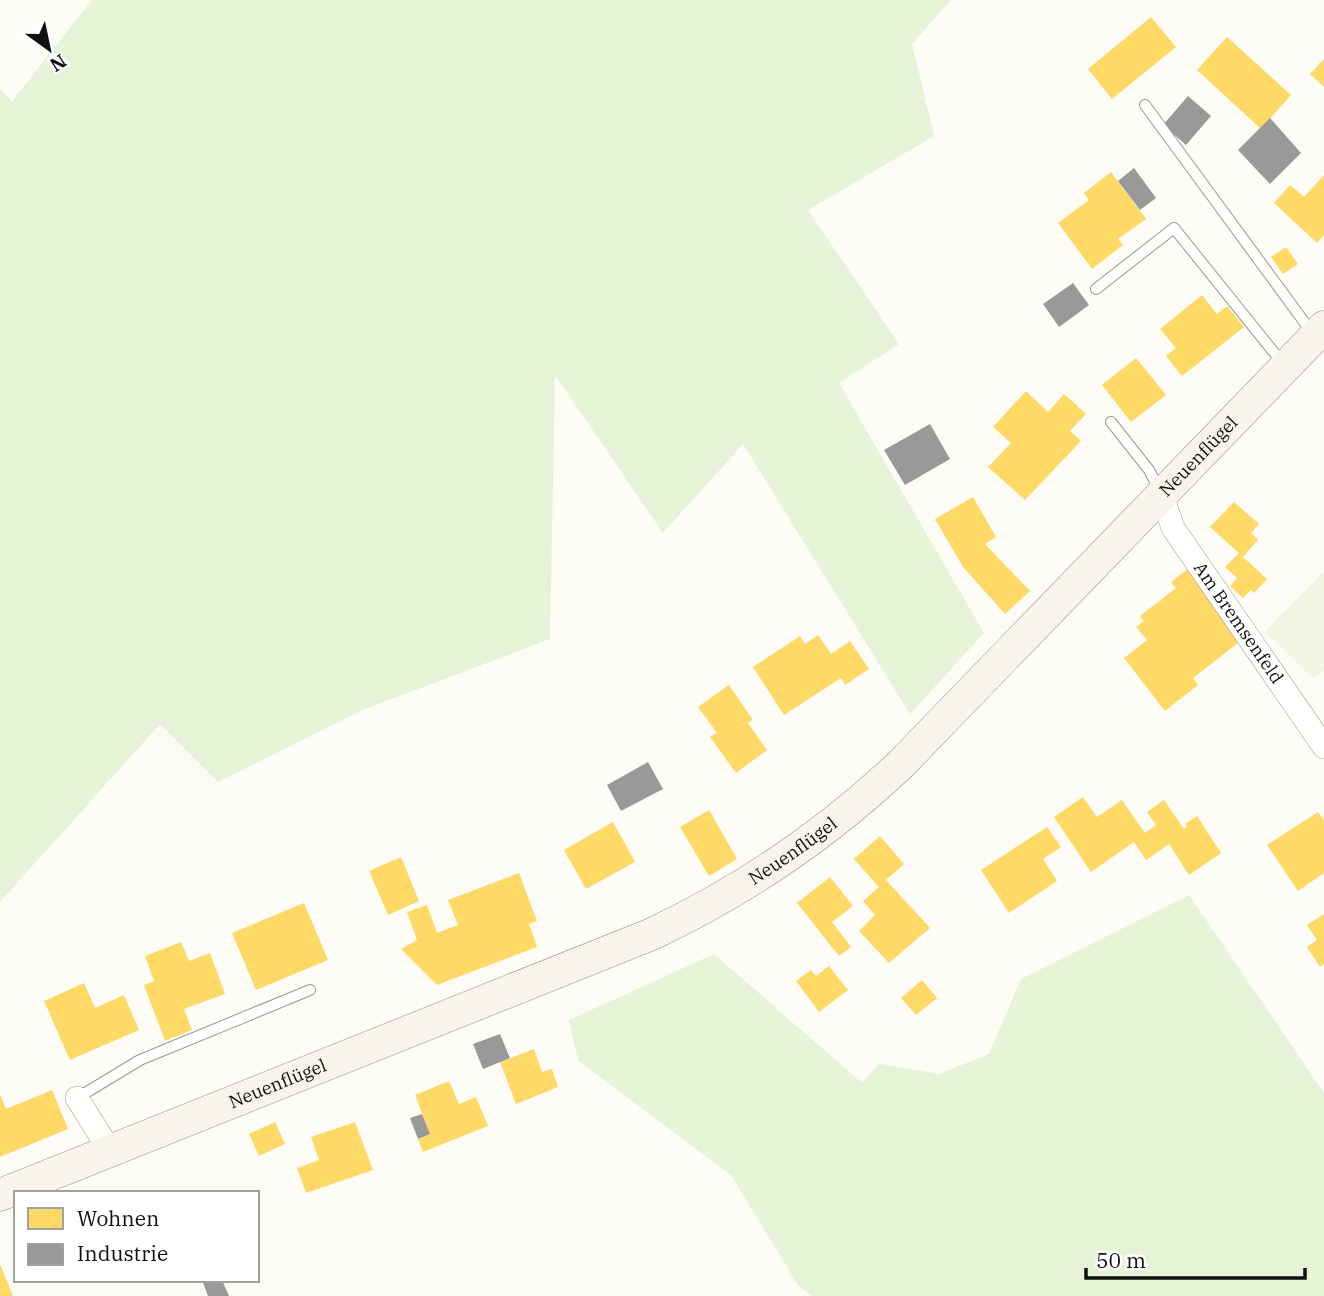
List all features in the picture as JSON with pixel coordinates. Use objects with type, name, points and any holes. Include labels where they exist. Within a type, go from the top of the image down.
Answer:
[{"type":"main road","name":"Neuenflügel","points":[[0,1195],[628,944],[694,914],[761,876],[852,810],[901,764],[1319,332]]},
{"type":"street","name":"Am Bremsenfeld","points":[[1162,495],[1174,528],[1324,747]]},
{"type":"street","points":[[77,1098],[110,1151]]},
{"type":"lane","points":[[1145,105],[1319,332]]},
{"type":"lane","points":[[1096,289],[1174,229],[1285,367]]},
{"type":"lane","points":[[1111,422],[1149,470],[1162,495]]},
{"type":"lane","points":[[77,1098],[140,1060],[310,990]]},
{"type":"green space","points":[[92,0],[951,0],[912,44],[934,136],[808,210],[899,344],[839,383],[984,633],[910,714],[743,444],[663,533],[555,375],[550,639],[365,709],[218,782],[160,724],[0,902],[0,89],[12,101]]},
{"type":"green space","points":[[1324,571],[1324,669],[1314,679],[1265,632]]},
{"type":"green space","points":[[1189,895],[1324,1093],[1324,1296],[812,1296],[798,1285],[731,1175],[578,1060],[569,1020],[714,954],[862,1083],[879,1064],[939,1074],[989,1054],[1021,979]]},
{"type":"building: Wohnen","points":[[1151,17],[1176,47],[1112,99],[1088,69]]},
{"type":"building: Wohnen","points":[[1227,37],[1291,95],[1261,129],[1197,70]]},
{"type":"building: Wohnen","points":[[1324,59],[1324,87],[1310,74]]},
{"type":"building: Wohnen","points":[[1111,172],[1146,219],[1118,239],[1123,245],[1092,269],[1058,223],[1089,200],[1084,193]]},
{"type":"building: Wohnen","points":[[1324,175],[1324,235],[1317,243],[1274,203],[1290,185],[1304,197]]},
{"type":"building: Wohnen","points":[[1286,247],[1298,264],[1283,274],[1271,257]]},
{"type":"building: Wohnen","points":[[1202,295],[1217,314],[1227,306],[1244,327],[1182,376],[1166,356],[1176,348],[1160,329]]},
{"type":"building: Wohnen","points":[[1136,358],[1166,395],[1131,422],[1102,385]]},
{"type":"building: Wohnen","points":[[1026,391],[1048,412],[1064,394],[1086,414],[1070,431],[1081,441],[1025,500],[988,467],[1011,443],[993,427]]},
{"type":"building: Wohnen","points":[[973,497],[996,537],[985,544],[1030,591],[1005,614],[963,567],[935,519]]},
{"type":"building: Wohnen","points":[[1234,502],[1259,524],[1251,533],[1258,540],[1243,557],[1267,579],[1254,593],[1251,590],[1243,598],[1230,586],[1237,578],[1225,567],[1239,553],[1210,527]]},
{"type":"building: Wohnen","points":[[1188,569],[1243,639],[1193,678],[1198,685],[1165,711],[1124,658],[1147,640],[1136,627],[1144,621],[1140,616],[1176,588],[1171,582]]},
{"type":"building: Wohnen","points":[[818,635],[831,654],[850,641],[869,669],[845,685],[841,678],[784,715],[753,667],[800,636],[805,644]]},
{"type":"building: Wohnen","points":[[729,685],[753,720],[748,723],[767,750],[736,773],[710,737],[717,733],[698,707]]},
{"type":"building: Wohnen","points":[[1083,797],[1097,817],[1122,800],[1145,833],[1156,825],[1147,812],[1164,800],[1184,829],[1187,826],[1185,824],[1197,816],[1221,853],[1189,875],[1169,844],[1146,860],[1134,842],[1091,872],[1054,817]]},
{"type":"building: Wohnen","points":[[709,810],[737,859],[709,876],[680,827]]},
{"type":"building: Wohnen","points":[[1318,812],[1324,820],[1324,873],[1298,891],[1267,845]]},
{"type":"building: Wohnen","points":[[613,822],[635,862],[586,889],[564,850]]},
{"type":"building: Wohnen","points":[[1047,827],[1061,847],[1043,859],[1057,881],[1009,913],[981,870]]},
{"type":"building: Wohnen","points":[[880,836],[904,864],[886,880],[930,928],[889,963],[859,931],[875,915],[863,901],[879,887],[854,859]]},
{"type":"building: Wohnen","points":[[401,857],[419,901],[388,915],[369,871]]},
{"type":"building: Wohnen","points":[[519,873],[537,921],[529,924],[537,947],[437,985],[401,949],[417,940],[407,912],[427,905],[437,933],[458,925],[448,900]]},
{"type":"building: Wohnen","points":[[830,877],[853,906],[832,922],[851,947],[839,956],[797,903]]},
{"type":"building: Wohnen","points":[[304,903],[328,960],[256,990],[232,933]]},
{"type":"building: Wohnen","points":[[1324,914],[1324,964],[1320,967],[1307,947],[1317,940],[1307,925]]},
{"type":"building: Wohnen","points":[[181,942],[189,961],[210,953],[225,994],[184,1009],[192,1030],[165,1041],[144,985],[154,981],[145,956]]},
{"type":"building: Wohnen","points":[[829,966],[848,990],[819,1012],[796,981],[811,970],[816,976]]},
{"type":"building: Wohnen","points":[[922,980],[937,998],[916,1015],[901,998]]},
{"type":"building: Wohnen","points":[[84,983],[95,1008],[124,995],[139,1030],[70,1060],[44,1001]]},
{"type":"building: Wohnen","points":[[534,1049],[542,1072],[552,1069],[558,1087],[516,1104],[500,1062]]},
{"type":"building: Wohnen","points":[[449,1081],[459,1104],[476,1097],[488,1126],[423,1152],[418,1139],[430,1134],[415,1095]]},
{"type":"building: Wohnen","points":[[52,1090],[68,1129],[0,1157],[0,1094],[6,1109]]},
{"type":"building: Wohnen","points":[[275,1122],[285,1144],[259,1156],[249,1134]]},
{"type":"building: Wohnen","points":[[355,1122],[373,1170],[306,1193],[297,1168],[319,1160],[311,1137]]},
{"type":"building: Wohnen","points":[[0,1264],[13,1296],[0,1296]]},
{"type":"building: Industrie","points":[[1188,96],[1211,116],[1186,145],[1163,125]]},
{"type":"building: Industrie","points":[[1270,118],[1301,153],[1270,184],[1238,150]]},
{"type":"building: Industrie","points":[[1134,168],[1156,198],[1140,210],[1118,181]]},
{"type":"building: Industrie","points":[[1073,283],[1089,305],[1059,327],[1043,304]]},
{"type":"building: Industrie","points":[[930,424],[950,459],[905,485],[884,450]]},
{"type":"building: Industrie","points":[[648,762],[663,789],[621,811],[607,785]]},
{"type":"building: Industrie","points":[[500,1034],[510,1058],[483,1069],[473,1044]]},
{"type":"building: Industrie","points":[[422,1114],[430,1134],[418,1139],[410,1118]]},
{"type":"building: Industrie","points":[[203,1282],[223,1282],[229,1296],[208,1296]]}]
